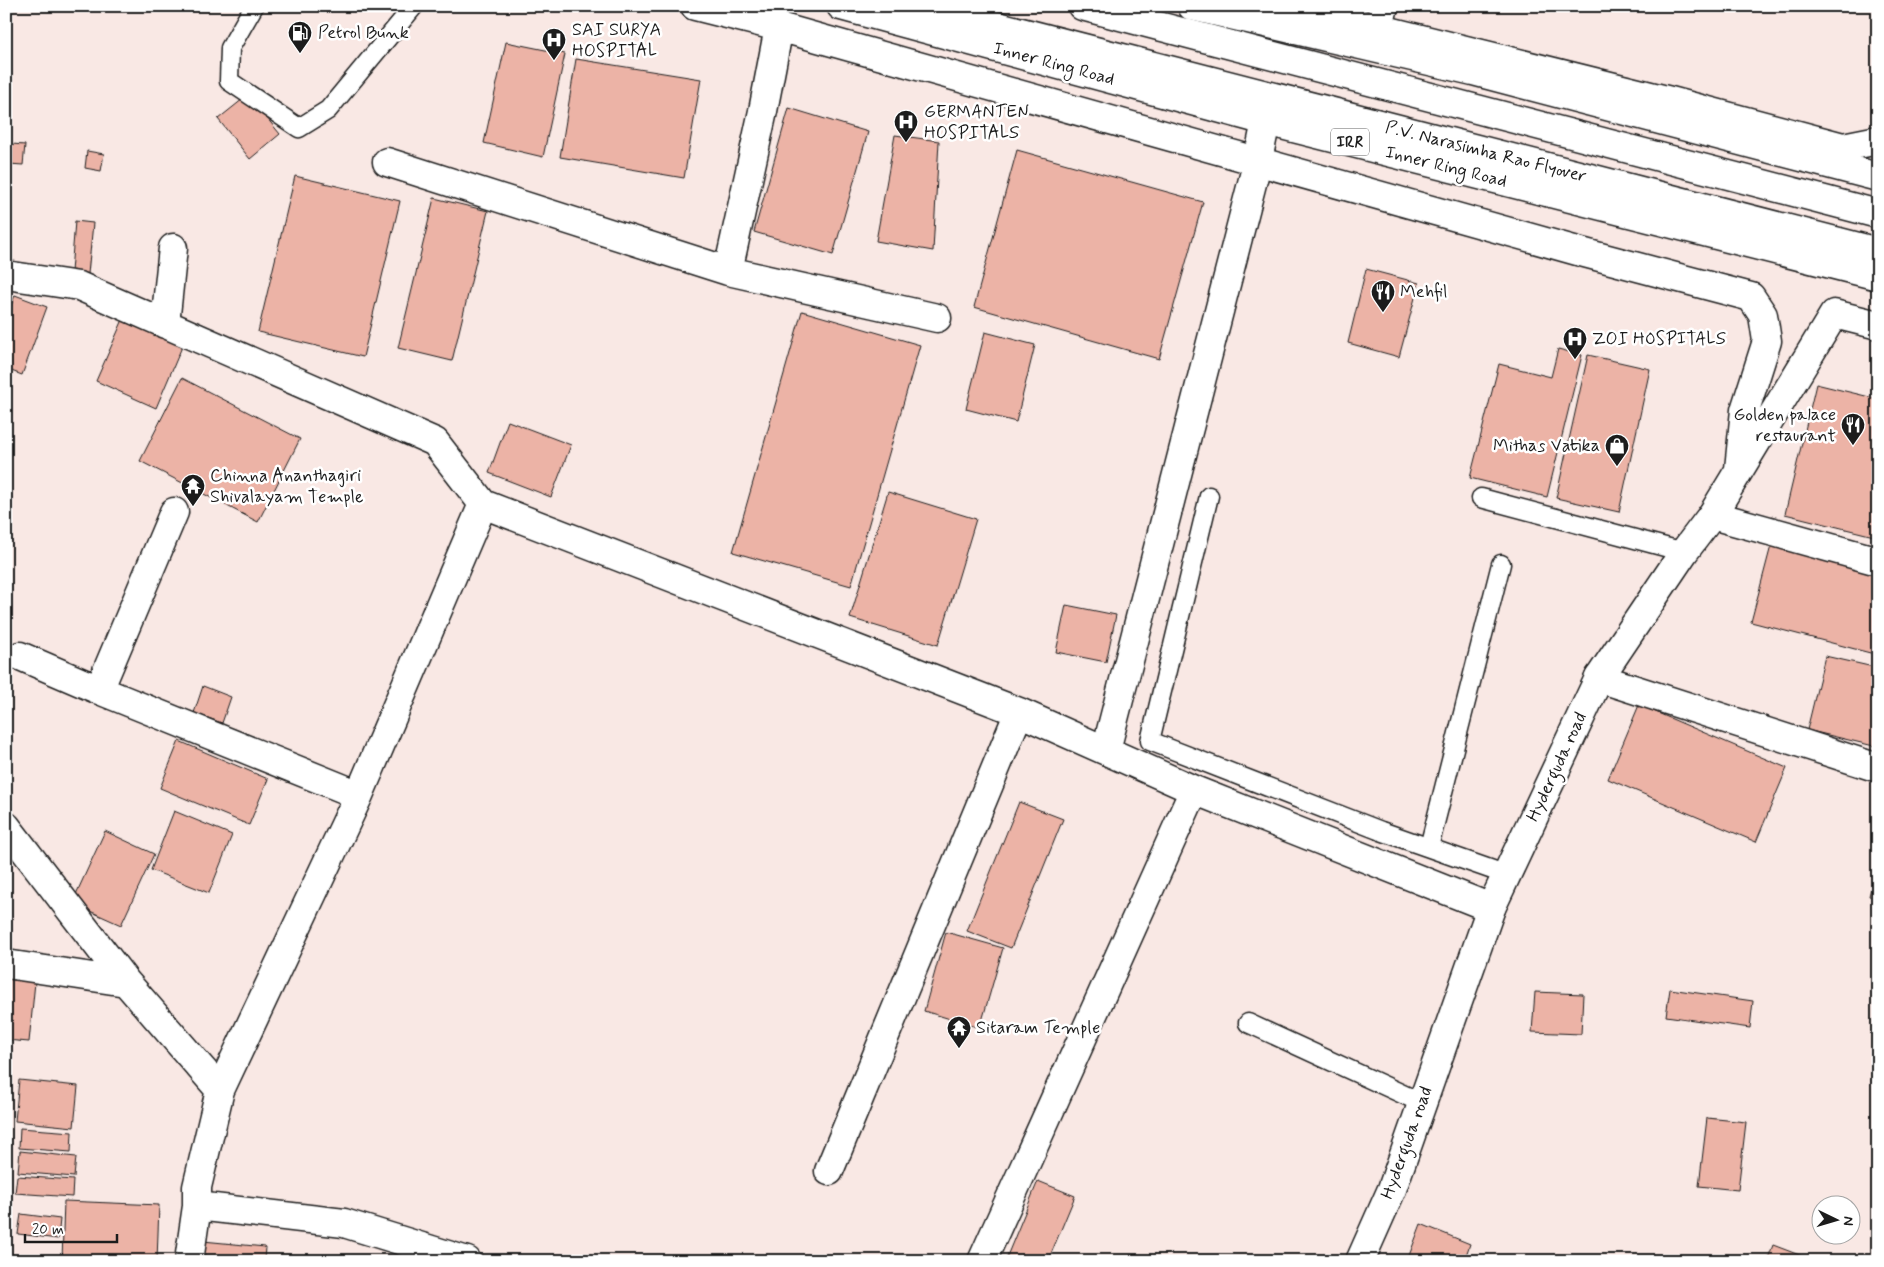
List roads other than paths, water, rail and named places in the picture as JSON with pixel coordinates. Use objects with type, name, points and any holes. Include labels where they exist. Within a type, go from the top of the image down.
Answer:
[{"type":"main road","points":[[695,6],[782,17],[1258,160],[1581,252],[1751,297],[1764,315],[1767,341],[1745,410],[1739,469]]},
{"type":"main road","name":"Inner Ring Road","points":[[841,6],[1266,121],[1878,276]]},
{"type":"main road","name":"P.V. Narasimha Rao Flyover","points":[[920,6],[1878,252]]},
{"type":"main road","points":[[1082,6],[1878,214]]},
{"type":"main road","points":[[1192,6],[1473,71],[1878,177]]},
{"type":"main road","points":[[1288,6],[1382,17],[1671,102],[1842,147],[1878,140]]},
{"type":"main road","points":[[728,271],[782,17]]},
{"type":"main road","points":[[1106,750],[1258,160],[1266,121]]},
{"type":"main road","points":[[386,162],[728,271],[937,318]]},
{"type":"main road","points":[[165,324],[173,248]]},
{"type":"main road","points":[[6,275],[79,286],[435,442],[483,504],[1019,712],[1194,790],[1491,908]]},
{"type":"main road","name":"Hyderguda road","points":[[1360,1261],[1392,1189],[1491,908],[1600,678],[1684,552],[1712,515],[1834,314],[1878,325]]},
{"type":"main road","points":[[189,1261],[197,1206],[197,1187],[220,1090],[359,795],[483,504]]},
{"type":"main road","points":[[99,690],[174,512]]},
{"type":"main road","points":[[1712,515],[1878,561]]},
{"type":"main road","points":[[20,656],[359,795]]},
{"type":"main road","points":[[1600,678],[1878,768]]},
{"type":"main road","points":[[829,1171],[1019,712]]},
{"type":"main road","points":[[982,1261],[1194,790]]},
{"type":"main road","points":[[8,832],[126,982],[220,1090]]},
{"type":"main road","points":[[6,964],[126,982]]},
{"type":"main road","points":[[197,1206],[344,1223],[467,1261]]},
{"type":"lane","points":[[254,6],[230,48],[229,81],[299,128],[328,110],[414,6]]},
{"type":"lane","points":[[1209,496],[1150,740],[1372,828],[1507,875]]},
{"type":"lane","points":[[1481,498],[1684,552]]},
{"type":"lane","points":[[1429,848],[1501,564]]},
{"type":"lane","points":[[1248,1023],[1422,1103]]},
{"type":"place","name":"Petrol Bunk","points":[[300,54]]},
{"type":"place","name":"SAI SURYA HOSPITAL","points":[[554,61]]},
{"type":"place","name":"GERMANTEN HOSPITALS","points":[[906,143]]},
{"type":"place","name":"Mehfil","points":[[1383,313]]},
{"type":"place","name":"ZOI HOSPITALS","points":[[1575,360]]},
{"type":"place","name":"Golden palace restaurant","points":[[1853,446]]},
{"type":"place","name":"Mithas Vatika","points":[[1617,467]]},
{"type":"place","name":"Chinna Ananthagiri Shivalayam Temple","points":[[193,507]]},
{"type":"place","name":"Sitaram Temple","points":[[959,1049]]}]
